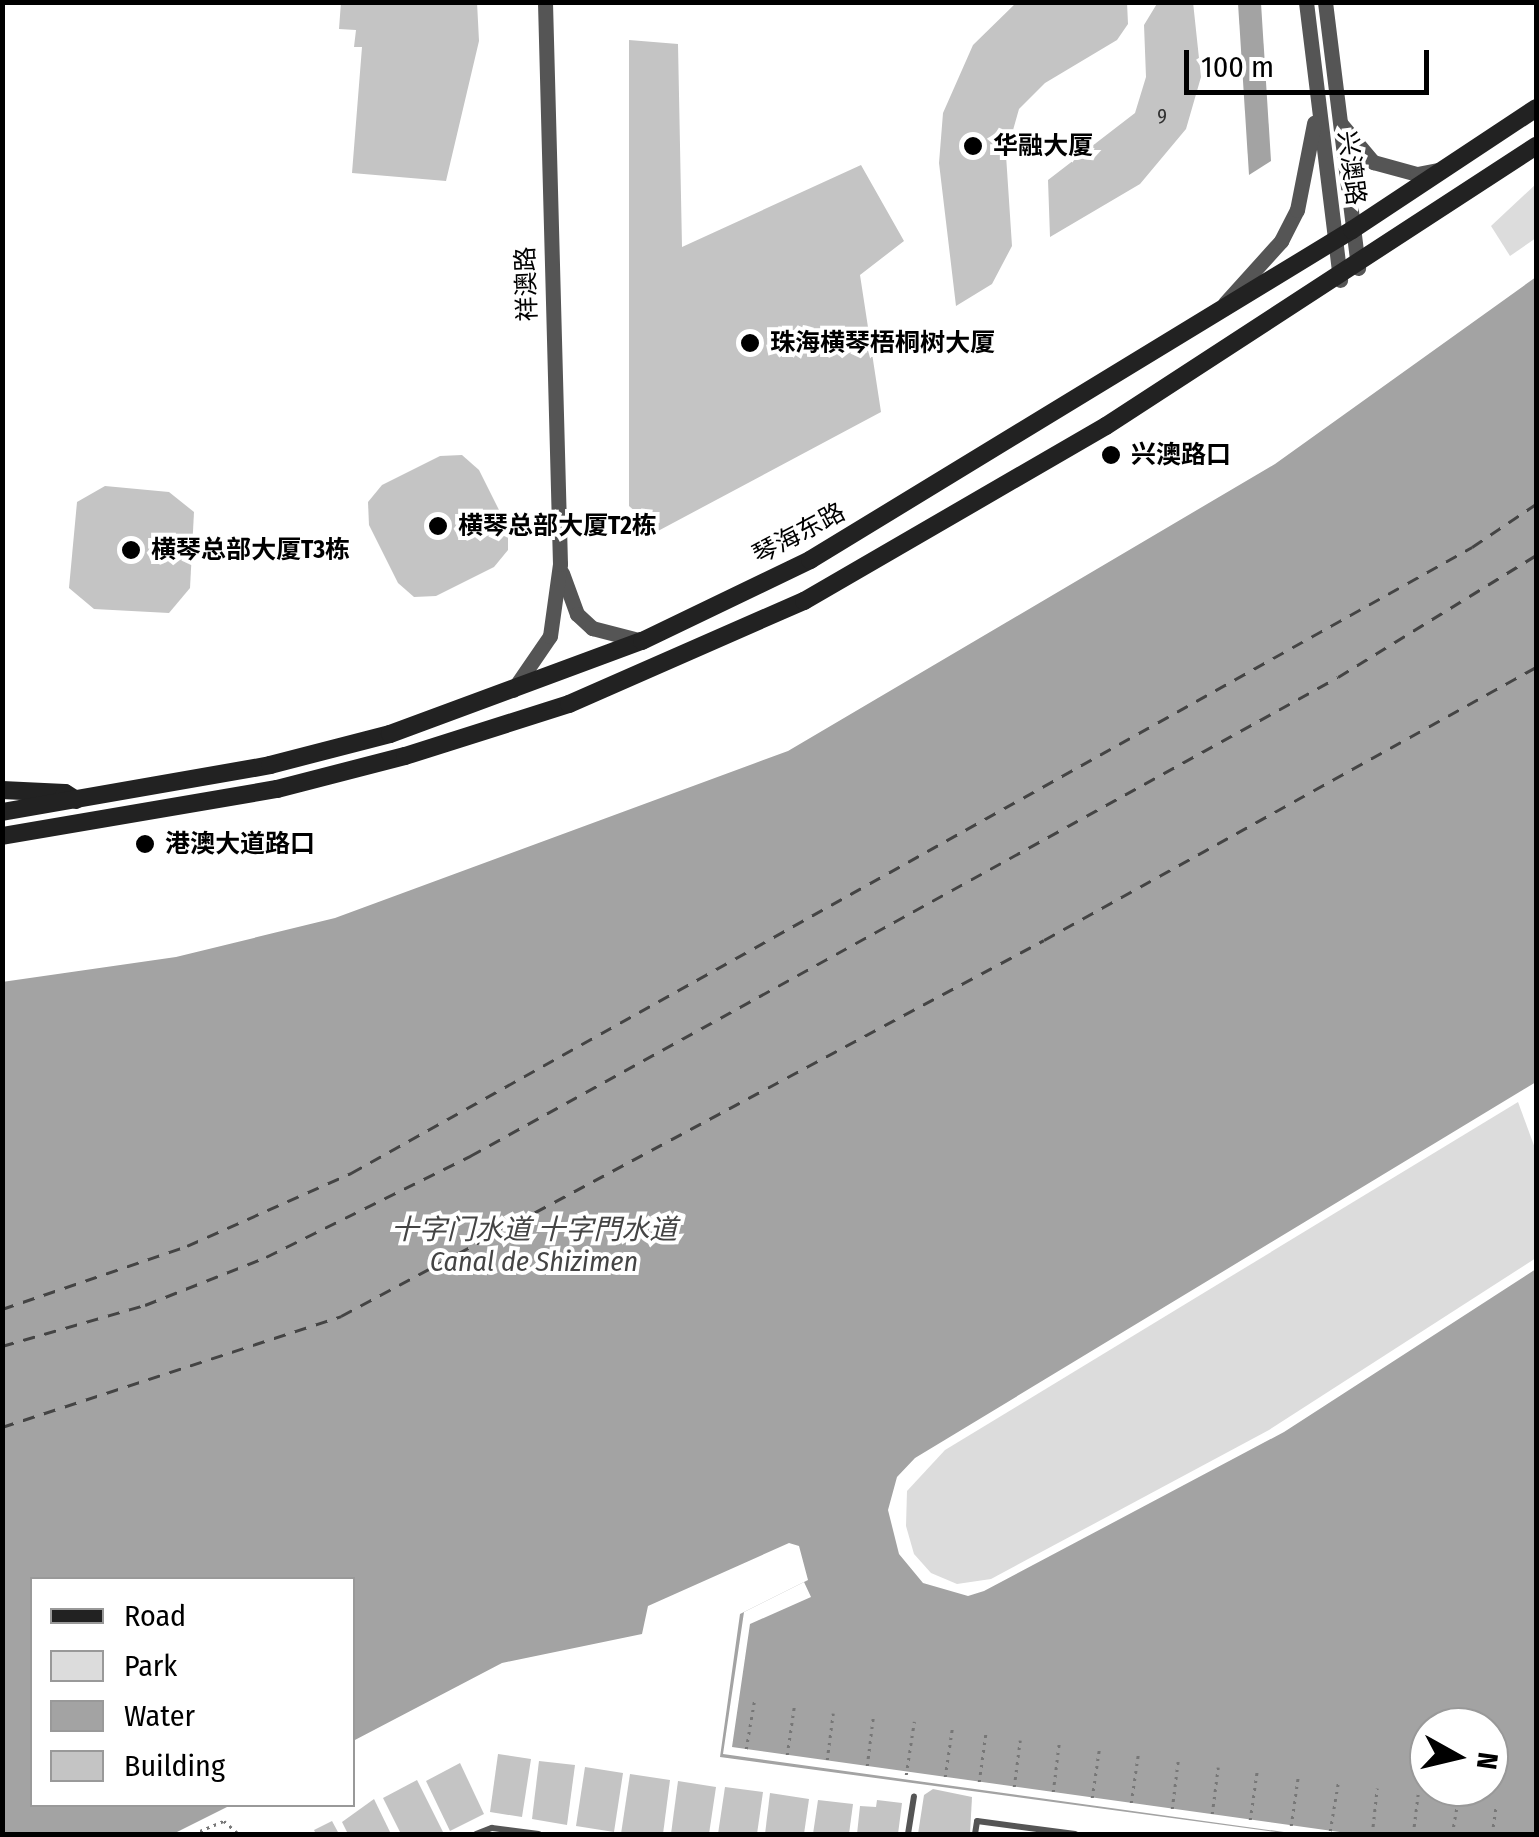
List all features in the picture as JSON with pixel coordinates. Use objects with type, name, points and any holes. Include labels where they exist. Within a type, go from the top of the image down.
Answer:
[{"type":"main road","name":"琴海东路","points":[[2,812],[270,765],[390,734],[642,641],[810,560],[1352,230],[1536,108]]},
{"type":"main road","points":[[2,836],[277,789],[569,704],[804,601],[1106,426],[1340,280],[1536,146]]},
{"type":"main road","points":[[2,790],[65,793],[77,801]]},
{"type":"street","name":"祥澳路","points":[[513,690],[550,636],[560,564],[545,2]]},
{"type":"street","name":"兴澳路","points":[[1306,2],[1340,280]]},
{"type":"street","name":"兴澳路","points":[[1325,2],[1336,118],[1358,268]]},
{"type":"street","points":[[1216,313],[1281,241],[1297,210],[1317,99]]},
{"type":"street","points":[[1336,118],[1374,162],[1417,174],[1446,168]]},
{"type":"street","name":"祥澳路","points":[[560,564],[570,600],[592,628],[642,641]]},
{"type":"lane","points":[[908,1834],[914,1796]]},
{"type":"lane","points":[[975,1834],[977,1821],[1076,1834]]},
{"type":"lane","points":[[476,1834],[492,1828],[540,1834]]},
{"type":"path","points":[[746,1749],[754,1702]]},
{"type":"path","points":[[786,1754],[794,1707]]},
{"type":"path","points":[[827,1760],[833,1713]]},
{"type":"path","points":[[867,1766],[872,1718]]},
{"type":"path","points":[[906,1775],[914,1722]]},
{"type":"path","points":[[945,1777],[952,1729]]},
{"type":"path","points":[[979,1782],[986,1731]]},
{"type":"path","points":[[1014,1786],[1020,1740]]},
{"type":"path","points":[[1052,1792],[1059,1744]]},
{"type":"path","points":[[1092,1798],[1100,1750]]},
{"type":"path","points":[[1131,1803],[1138,1755]]},
{"type":"path","points":[[1172,1809],[1178,1761]]},
{"type":"path","points":[[1212,1814],[1218,1766]]},
{"type":"path","points":[[1250,1820],[1257,1771]]},
{"type":"path","points":[[1292,1826],[1298,1777]]},
{"type":"path","points":[[1330,1831],[1338,1783]]},
{"type":"path","points":[[1372,1834],[1376,1788]]},
{"type":"path","points":[[1413,1834],[1416,1807]]},
{"type":"path","points":[[1452,1834],[1457,1807]]},
{"type":"path","points":[[1492,1834],[1496,1807]]},
{"type":"path","points":[[194,1834],[224,1821],[239,1834]]},
{"type":"green space","points":[[1536,184],[1536,238],[1510,256],[1491,226]]},
{"type":"green space","points":[[1518,1102],[1536,1151],[1536,1258],[1269,1430],[991,1579],[957,1584],[931,1573],[914,1554],[906,1526],[907,1491],[945,1450]]},
{"type":"water","points":[[1238,3],[1261,3],[1271,161],[1249,175]]},
{"type":"water","name":"十字门水道 十字門水道 Canal de Shizimen","points":[[1536,277],[1536,1082],[915,1458],[897,1477],[888,1510],[899,1554],[923,1583],[968,1596],[984,1591],[1284,1432],[1536,1269],[1536,1834],[1291,1834],[720,1757],[740,1614],[808,1580],[799,1546],[789,1543],[648,1606],[642,1634],[502,1663],[355,1740],[355,1577],[30,1577],[30,1807],[227,1807],[173,1834],[3,1834],[2,982],[176,957],[335,918],[788,751],[1275,464]]},
{"type":"pier","points":[[804,1582],[811,1597],[750,1624],[732,1747],[1354,1834],[1298,1834],[723,1754],[744,1612]]},
{"type":"building","points":[[341,2],[477,2],[479,41],[446,181],[352,173],[362,47],[354,47],[356,30],[339,29]]},
{"type":"building","name":"华融大厦","points":[[1017,2],[1127,2],[1128,24],[1117,40],[1045,83],[1019,109],[1006,155],[1012,246],[992,284],[956,306],[939,163],[943,113],[973,45]]},
{"type":"building","name":"华融大厦","points":[[1158,2],[1193,2],[1201,77],[1186,129],[1140,184],[1050,237],[1048,180],[1135,113],[1146,77],[1144,25]]},
{"type":"building","name":"珠海横琴梧桐树大厦","points":[[629,40],[678,44],[682,247],[861,165],[904,241],[860,275],[881,412],[658,531],[629,506]]},
{"type":"building","name":"横琴总部大厦T2栋","points":[[462,455],[479,470],[508,528],[508,550],[494,567],[436,596],[414,597],[398,583],[369,525],[368,502],[382,485],[440,456]]},
{"type":"building","name":"横琴总部大厦T3栋","points":[[105,486],[169,492],[194,512],[190,588],[169,613],[94,609],[69,588],[77,502]]},
{"type":"building","points":[[498,1754],[531,1759],[522,1817],[490,1812]]},
{"type":"building","points":[[539,1761],[575,1765],[567,1825],[532,1819]]},
{"type":"building","points":[[460,1763],[484,1814],[450,1831],[426,1781]]},
{"type":"building","points":[[585,1767],[623,1773],[614,1832],[576,1826]]},
{"type":"building","points":[[630,1774],[670,1780],[663,1834],[621,1834]]},
{"type":"building","points":[[417,1780],[444,1834],[401,1834],[383,1798]]},
{"type":"building","points":[[678,1781],[716,1787],[709,1834],[671,1834]]},
{"type":"building","points":[[725,1787],[763,1792],[757,1834],[718,1834]]},
{"type":"building","points":[[933,1789],[972,1797],[970,1834],[918,1834],[924,1795]]},
{"type":"building","points":[[770,1793],[809,1799],[804,1834],[765,1834]]},
{"type":"building","points":[[374,1799],[391,1834],[348,1834],[342,1822]]},
{"type":"building","points":[[818,1800],[853,1804],[849,1834],[813,1834]]},
{"type":"building","points":[[877,1800],[902,1803],[898,1834],[857,1834],[860,1806],[876,1807]]},
{"type":"building","points":[[332,1821],[339,1834],[316,1834],[314,1830]]},
{"type":"ferry route","points":[[2,1309],[187,1246],[351,1173],[1472,547],[1536,504]]},
{"type":"ferry route","points":[[2,1346],[145,1305],[266,1257],[470,1156],[1338,677],[1536,555]]},
{"type":"ferry route","points":[[2,1427],[341,1316],[1044,940],[1536,667]]},
{"type":"place","name":"华融大厦","points":[[973,146]]},
{"type":"place","name":"珠海横琴梧桐树大厦","points":[[750,343]]},
{"type":"place","name":"兴澳路口","points":[[1111,455]]},
{"type":"place","name":"横琴总部大厦T2栋","points":[[438,526]]},
{"type":"place","name":"横琴总部大厦T3栋","points":[[131,550]]},
{"type":"place","name":"港澳大道路口","points":[[145,844]]}]
